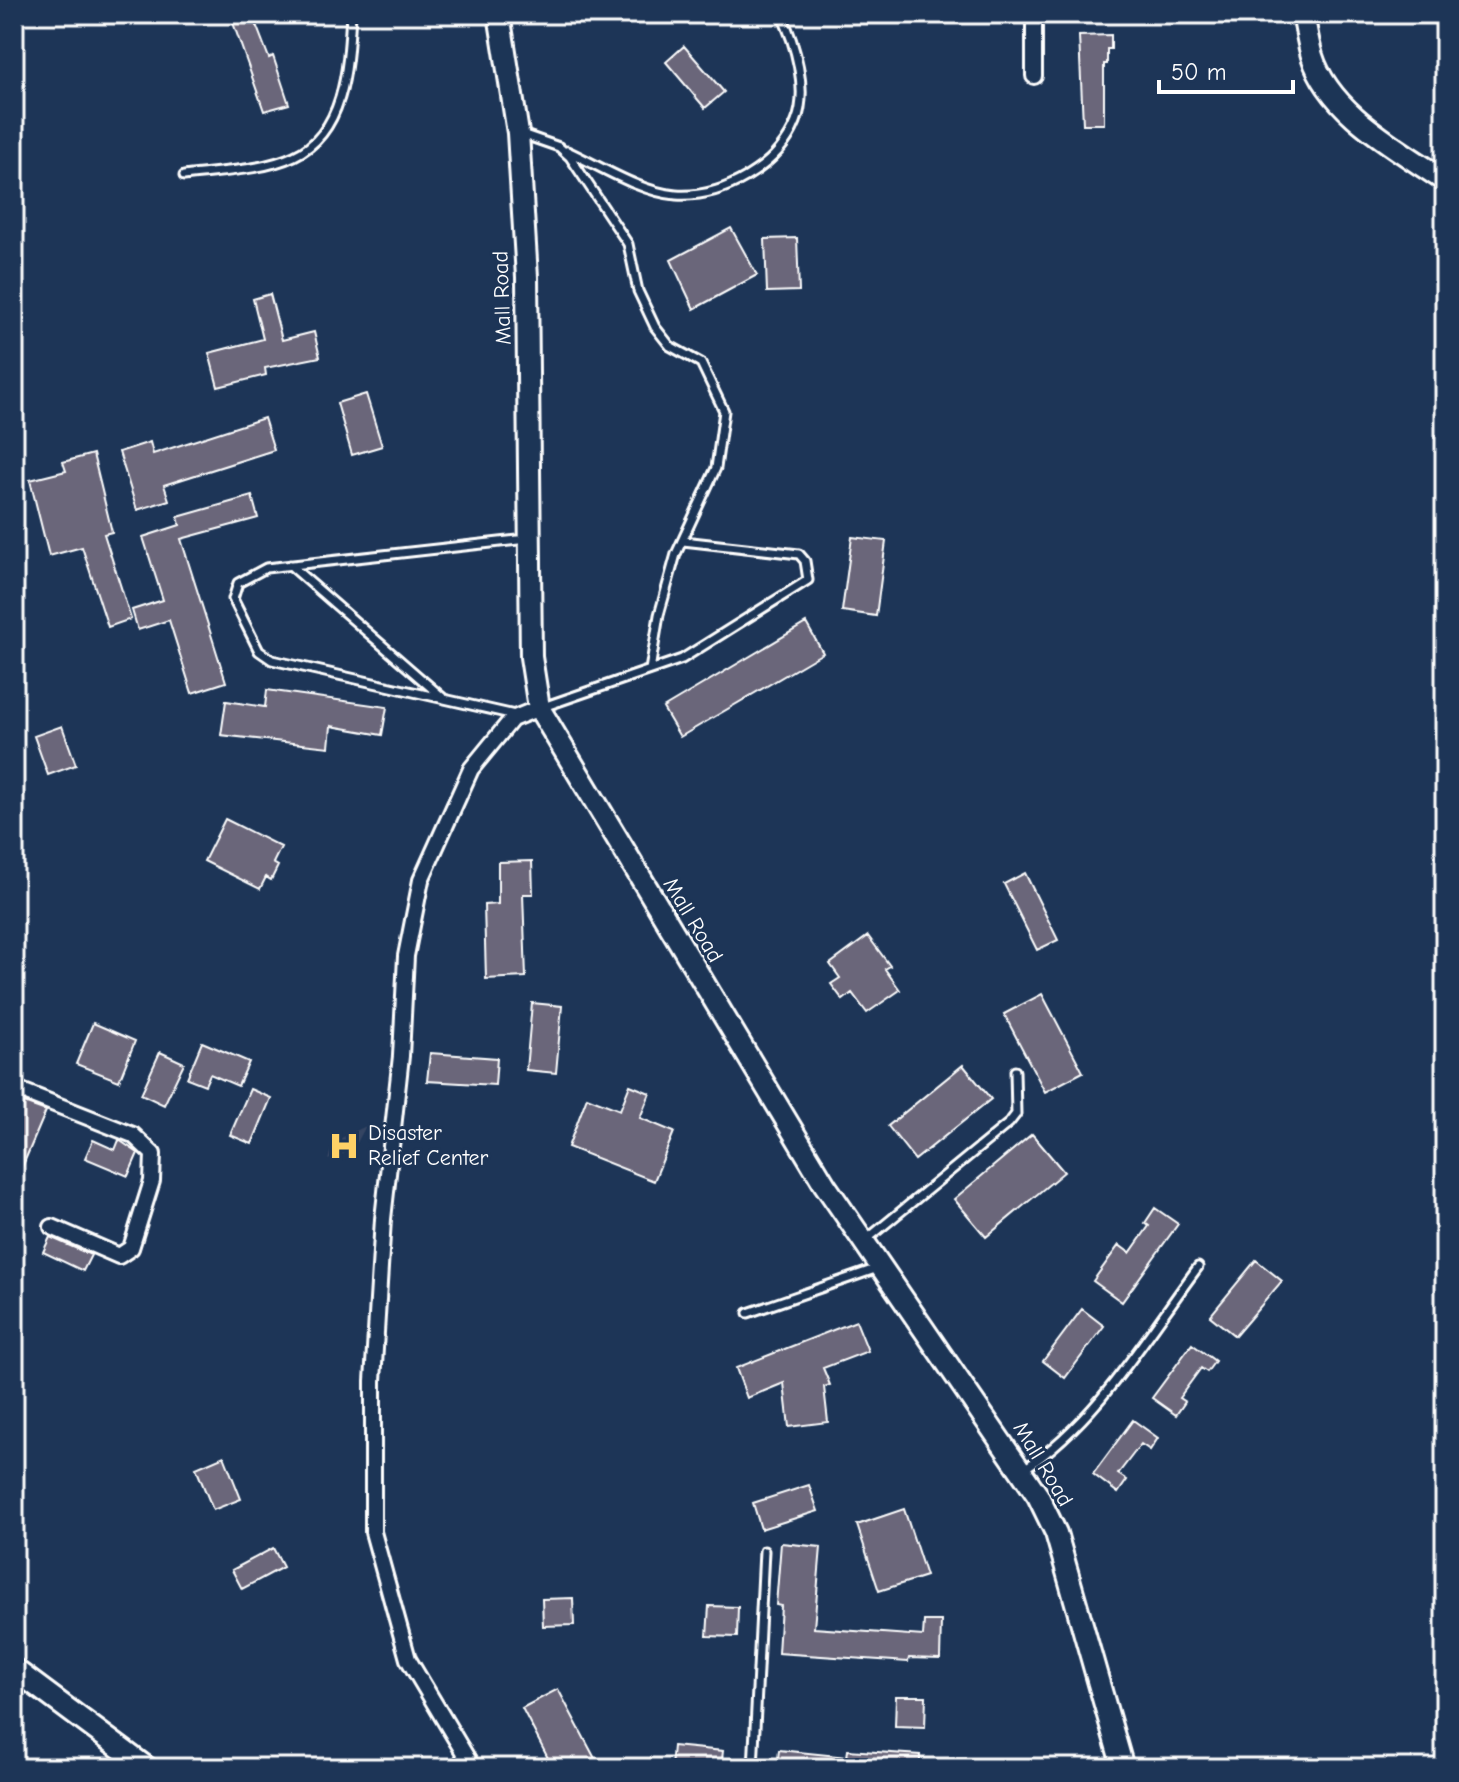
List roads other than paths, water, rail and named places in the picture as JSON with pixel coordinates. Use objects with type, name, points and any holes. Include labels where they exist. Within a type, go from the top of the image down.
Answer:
[{"type":"street","name":"Mall Road","points":[[499,14],[518,133],[527,277],[531,657],[539,708],[825,1185],[1023,1470],[1056,1533],[1123,1768]]},
{"type":"street","points":[[1034,14],[1034,76]]},
{"type":"street","points":[[1303,14],[1312,59],[1328,87],[1368,128],[1445,181]]},
{"type":"street","points":[[473,1768],[408,1659],[373,1532],[373,1381],[383,1219],[413,911],[421,880],[458,791],[500,731],[517,715],[539,708]]},
{"type":"street","points":[[14,1088],[133,1135],[153,1154],[152,1181],[131,1248],[125,1254],[119,1256],[52,1227]]},
{"type":"street","points":[[14,1669],[147,1768]]},
{"type":"lane","points":[[184,176],[280,161],[297,155],[321,135],[335,113],[347,70],[351,14]]},
{"type":"lane","points":[[518,133],[672,195],[716,190],[750,176],[775,155],[796,121],[800,89],[795,51],[781,14]]},
{"type":"lane","points":[[786,26],[792,14]]},
{"type":"lane","points":[[559,147],[628,244],[638,291],[655,327],[670,346],[698,360],[722,402],[716,468],[683,541],[659,615],[650,670]]},
{"type":"lane","points":[[517,715],[272,660],[259,651],[233,599],[238,583],[266,568],[530,539]]},
{"type":"lane","points":[[539,708],[650,670],[710,644],[808,580],[805,561],[799,554],[683,541]]},
{"type":"lane","points":[[290,565],[445,699]]},
{"type":"lane","points":[[865,1242],[1009,1123],[1016,1114],[1015,1071]]},
{"type":"lane","points":[[748,1313],[882,1267]]},
{"type":"lane","points":[[1023,1470],[1055,1449],[1079,1426],[1198,1267]]},
{"type":"lane","points":[[753,1768],[764,1551]]},
{"type":"place","name":"Disaster Relief Center","points":[[344,1146]]}]
